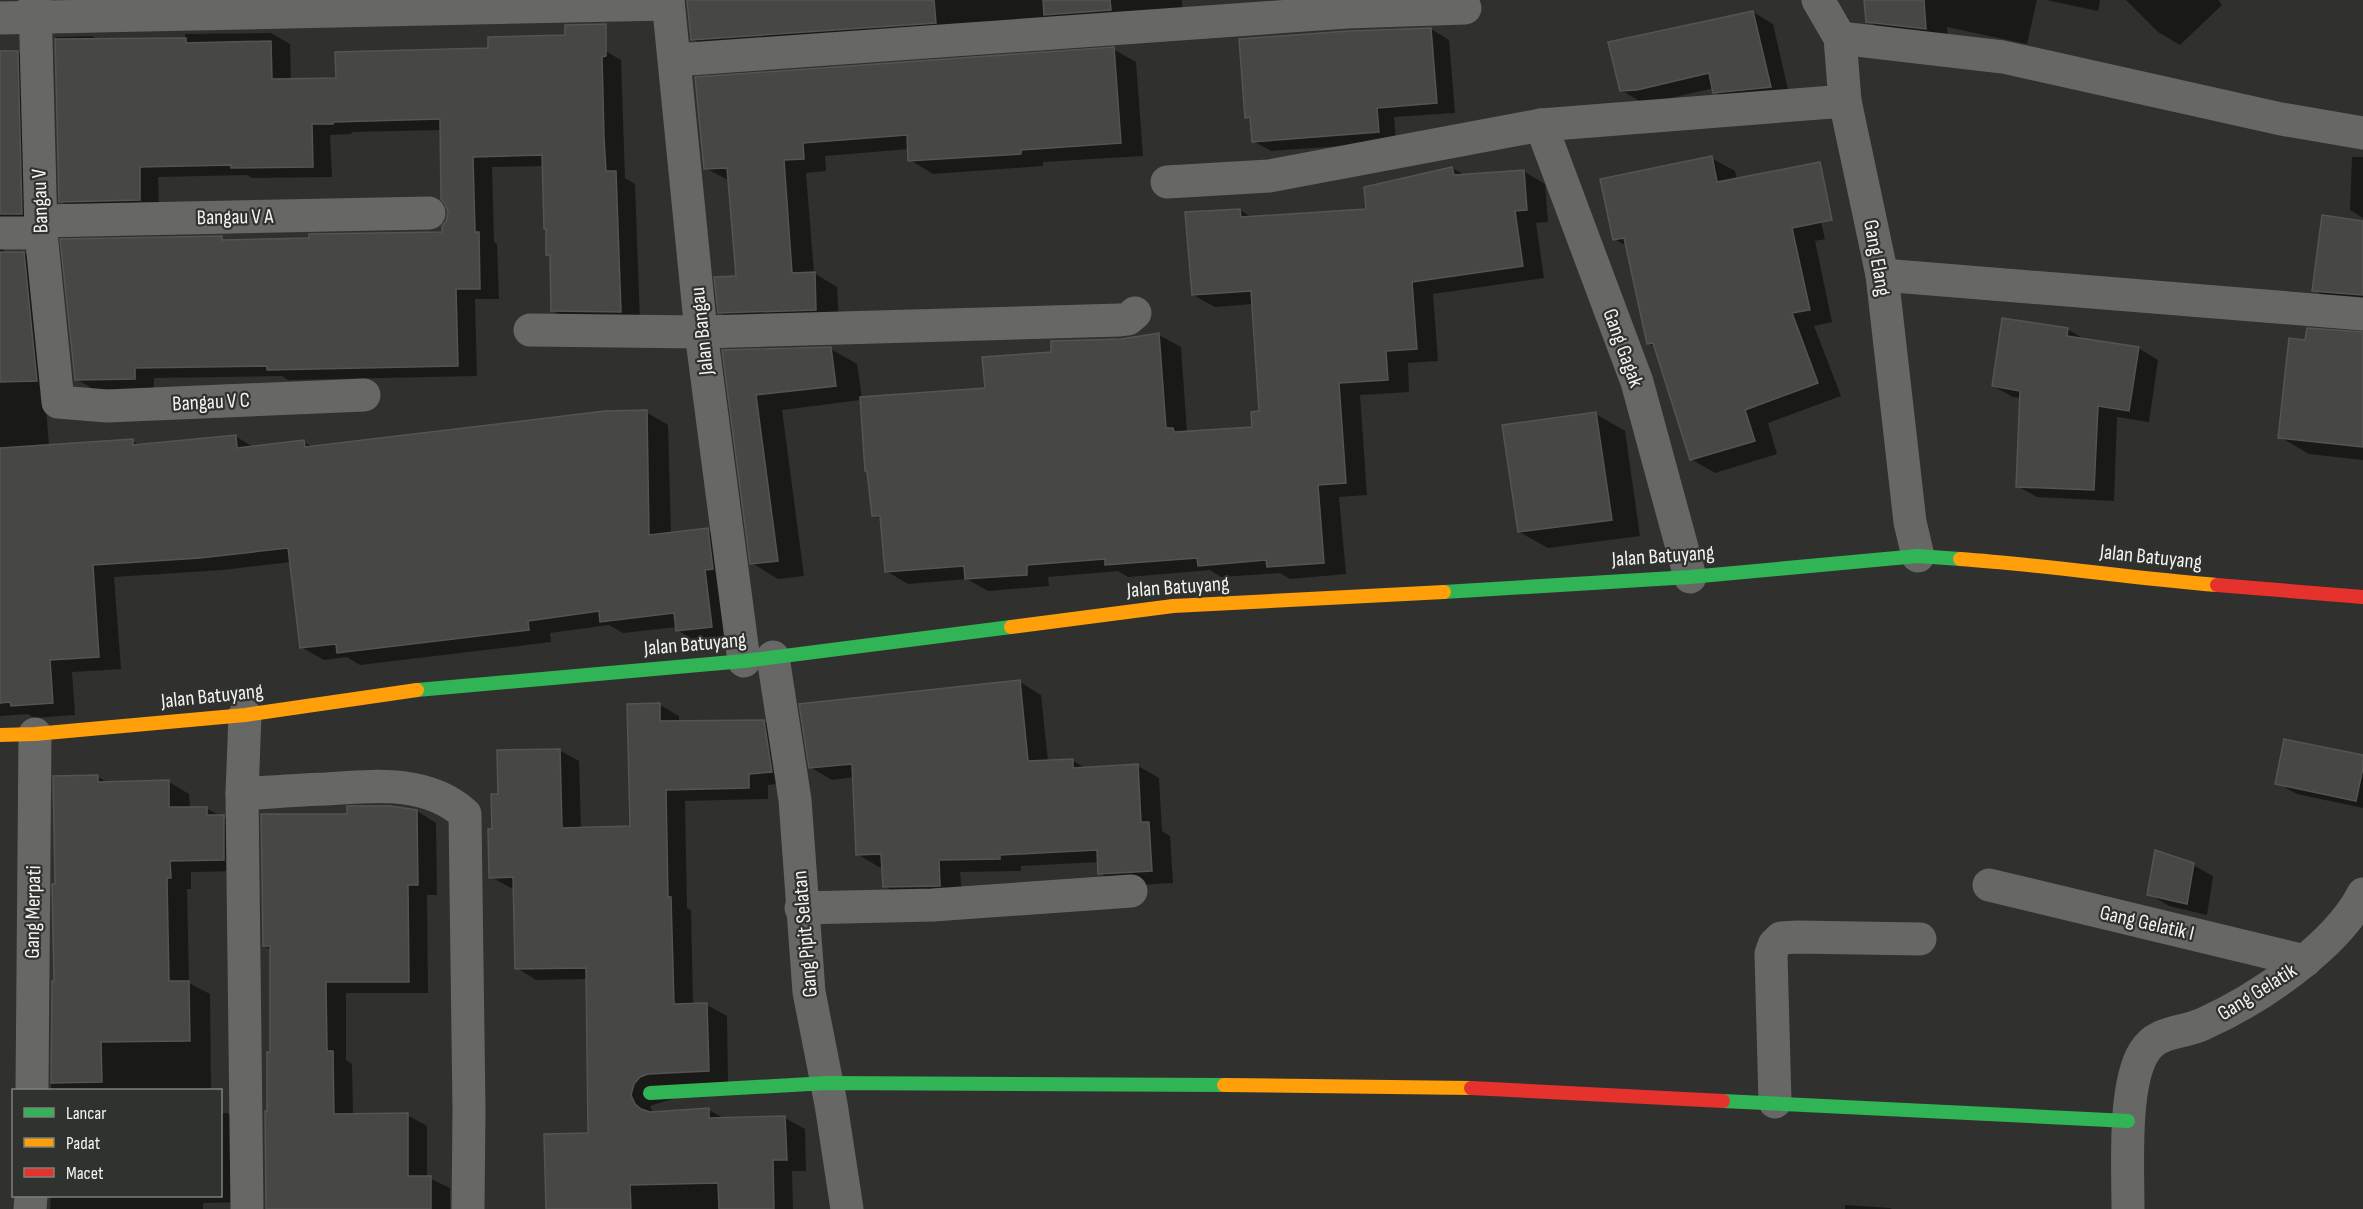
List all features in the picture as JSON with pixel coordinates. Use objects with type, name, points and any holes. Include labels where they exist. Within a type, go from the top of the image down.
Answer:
[{"type":"street","name":"Gang Elang","points":[[1818,0],[1840,38],[1845,101],[1882,275],[1910,522],[1918,556]]},
{"type":"street","points":[[0,18],[35,9],[668,2]]},
{"type":"street","name":"Jalan Bangau","points":[[668,2],[701,333],[758,659]]},
{"type":"street","points":[[675,60],[1347,12],[1465,8]]},
{"type":"street","name":"Bangau V","points":[[35,9],[41,227],[58,402]]},
{"type":"street","points":[[1840,38],[2003,57],[2281,119],[2363,133]]},
{"type":"street","points":[[1167,182],[1269,176],[1541,125],[1845,101]]},
{"type":"street","name":"Gang Gagak","points":[[1541,125],[1637,382],[1690,577]]},
{"type":"street","name":"Bangau V A","points":[[0,232],[41,227],[429,213]]},
{"type":"street","points":[[1882,275],[2363,314]]},
{"type":"street","points":[[530,330],[701,333],[1120,320],[1128,319],[1135,313]]},
{"type":"street","name":"Bangau V C","points":[[58,402],[107,406],[364,395]]},
{"type":"street","name":"Jalan Batuyang","points":[[0,735],[35,734],[245,715],[417,690],[758,659],[1173,606],[1690,577],[1918,556],[2031,564],[2151,580],[2363,597]]},
{"type":"street","name":"Gang Pipit Selatan","points":[[758,659],[795,800],[801,908],[809,992],[827,1083],[847,1209]]},
{"type":"street","points":[[245,715],[242,794],[247,1209]]},
{"type":"street","name":"Gang Merpati","points":[[32,1089],[35,734]]},
{"type":"street","points":[[242,794],[388,785],[434,794],[453,803],[465,814],[469,1098],[468,1209]]},
{"type":"street","name":"Gang Gelatik I","points":[[1989,885],[2306,961]]},
{"type":"street","points":[[801,908],[933,905],[1131,891]]},
{"type":"street","name":"Gang Gelatik","points":[[2128,1209],[2128,1121],[2135,1071],[2144,1052],[2156,1038],[2201,1026],[2245,1004],[2306,961],[2355,910],[2363,894]]},
{"type":"street","points":[[1775,1102],[1771,954],[1774,945],[1781,939],[1797,937],[1920,939]]},
{"type":"street","points":[[650,1093],[827,1083],[1436,1086],[2128,1121]]},
{"type":"building","points":[[687,0],[934,0],[936,23],[691,40]]},
{"type":"building","points":[[1043,0],[1110,0],[1111,10],[1044,15]]},
{"type":"building","points":[[1864,0],[1924,0],[1926,29],[1866,22]]},
{"type":"building","points":[[1753,11],[1771,87],[1713,93],[1709,73],[1637,90],[1620,91],[1608,42]]},
{"type":"building","points":[[606,24],[606,56],[602,57],[604,138],[606,171],[616,171],[621,312],[551,311],[550,255],[546,255],[546,229],[544,229],[542,155],[473,157],[475,232],[479,232],[480,289],[456,289],[458,366],[267,370],[267,366],[135,368],[135,379],[75,380],[60,239],[222,236],[222,240],[309,238],[309,234],[442,232],[448,212],[441,199],[440,119],[312,124],[313,167],[231,168],[231,165],[140,167],[140,200],[59,202],[55,39],[186,38],[186,43],[271,41],[272,79],[336,78],[335,52],[488,48],[488,37],[565,35],[565,25]]},
{"type":"building","points":[[1431,28],[1437,103],[1377,108],[1379,132],[1252,142],[1250,117],[1245,118],[1239,39]]},
{"type":"building","points":[[1114,47],[1121,143],[1021,150],[1021,154],[908,161],[907,135],[803,143],[804,159],[784,160],[792,273],[815,272],[816,310],[718,313],[714,277],[736,276],[727,168],[704,169],[695,77]]},
{"type":"building","points":[[0,51],[18,51],[22,214],[0,214]]},
{"type":"building","points":[[1712,156],[1717,182],[1820,162],[1832,220],[1792,228],[1810,310],[1792,313],[1818,383],[1745,410],[1755,441],[1690,460],[1653,343],[1647,344],[1624,238],[1613,240],[1600,179]]},
{"type":"building","points":[[1452,167],[1454,175],[1524,170],[1527,210],[1515,211],[1523,266],[1412,282],[1417,349],[1386,351],[1388,380],[1339,383],[1346,483],[1318,485],[1324,563],[1267,567],[1266,560],[1198,566],[1197,558],[1105,565],[1105,559],[1027,565],[1027,575],[965,579],[964,566],[885,572],[880,516],[872,516],[867,471],[865,471],[860,397],[985,388],[982,357],[1051,352],[1051,341],[1121,339],[1159,333],[1166,428],[1173,428],[1174,432],[1252,427],[1251,412],[1259,411],[1251,291],[1192,295],[1185,212],[1240,209],[1241,217],[1366,209],[1364,187]]},
{"type":"building","points":[[2322,215],[2363,221],[2363,295],[2312,291]]},
{"type":"building","points":[[0,252],[24,252],[37,381],[0,382]]},
{"type":"building","points":[[2002,318],[2068,328],[2067,336],[2139,347],[2129,411],[2098,406],[2094,490],[2016,487],[2020,391],[1992,386]]},
{"type":"building","points":[[2307,328],[2363,332],[2363,447],[2278,438],[2289,338],[2305,340]]},
{"type":"building","points":[[831,347],[836,386],[756,395],[778,561],[750,564],[722,350]]},
{"type":"building","points":[[647,410],[649,535],[708,528],[713,569],[705,570],[712,627],[676,631],[674,613],[600,622],[599,611],[528,621],[529,630],[337,653],[336,644],[300,648],[288,548],[200,558],[93,565],[99,657],[50,660],[53,703],[11,706],[10,702],[0,703],[0,448],[133,439],[133,445],[236,435],[237,448],[304,440],[305,447],[605,411]]},
{"type":"building","points":[[1596,412],[1612,520],[1518,532],[1502,425]]},
{"type":"building","points":[[1020,680],[1028,761],[1073,759],[1073,768],[1138,764],[1141,822],[1149,822],[1152,871],[1098,874],[1097,850],[1000,855],[1000,859],[939,860],[940,886],[883,887],[881,854],[856,855],[852,764],[809,768],[799,704]]},
{"type":"building","points":[[660,703],[660,721],[764,720],[772,772],[749,774],[749,788],[666,790],[668,897],[671,897],[674,1004],[707,1003],[709,1071],[648,1074],[640,1077],[634,1084],[631,1095],[635,1104],[650,1112],[709,1108],[709,1118],[785,1116],[787,1160],[773,1160],[774,1209],[719,1209],[718,1183],[630,1185],[631,1209],[546,1209],[544,1134],[588,1133],[586,968],[515,969],[513,877],[489,878],[488,829],[492,829],[491,794],[498,794],[497,750],[560,749],[562,828],[630,826],[627,704]]},
{"type":"building","points":[[2284,739],[2363,755],[2363,768],[2356,801],[2275,784]]},
{"type":"building","points":[[98,775],[98,782],[169,780],[169,807],[207,807],[207,815],[224,815],[224,860],[170,861],[171,878],[167,878],[169,981],[189,981],[190,1041],[101,1042],[102,1082],[51,1083],[52,981],[54,981],[52,884],[55,884],[53,776]]},
{"type":"building","points":[[347,806],[390,806],[417,810],[418,885],[408,885],[409,982],[326,982],[327,1051],[333,1051],[334,1114],[408,1113],[408,1176],[431,1176],[431,1209],[266,1209],[265,1111],[267,1111],[267,1052],[270,1052],[270,946],[263,946],[261,814],[347,814]]},
{"type":"building","points":[[2155,850],[2194,863],[2187,904],[2147,895]]},
{"type":"traffic: fast","points":[[1444,592],[1690,577],[1918,556],[1960,559]]},
{"type":"traffic: fast","points":[[417,690],[744,661],[1011,627]]},
{"type":"traffic: fast","points":[[650,1093],[827,1083],[1224,1085]]},
{"type":"traffic: fast","points":[[1723,1101],[2128,1121]]},
{"type":"traffic: slow","points":[[1960,559],[2217,585]]},
{"type":"traffic: slow","points":[[1011,627],[1173,606],[1444,592]]},
{"type":"traffic: slow","points":[[0,735],[35,734],[245,715],[417,690]]},
{"type":"traffic: slow","points":[[1224,1085],[1471,1088]]},
{"type":"traffic: jam","points":[[2217,585],[2363,597]]},
{"type":"traffic: jam","points":[[1471,1088],[1723,1101]]}]
